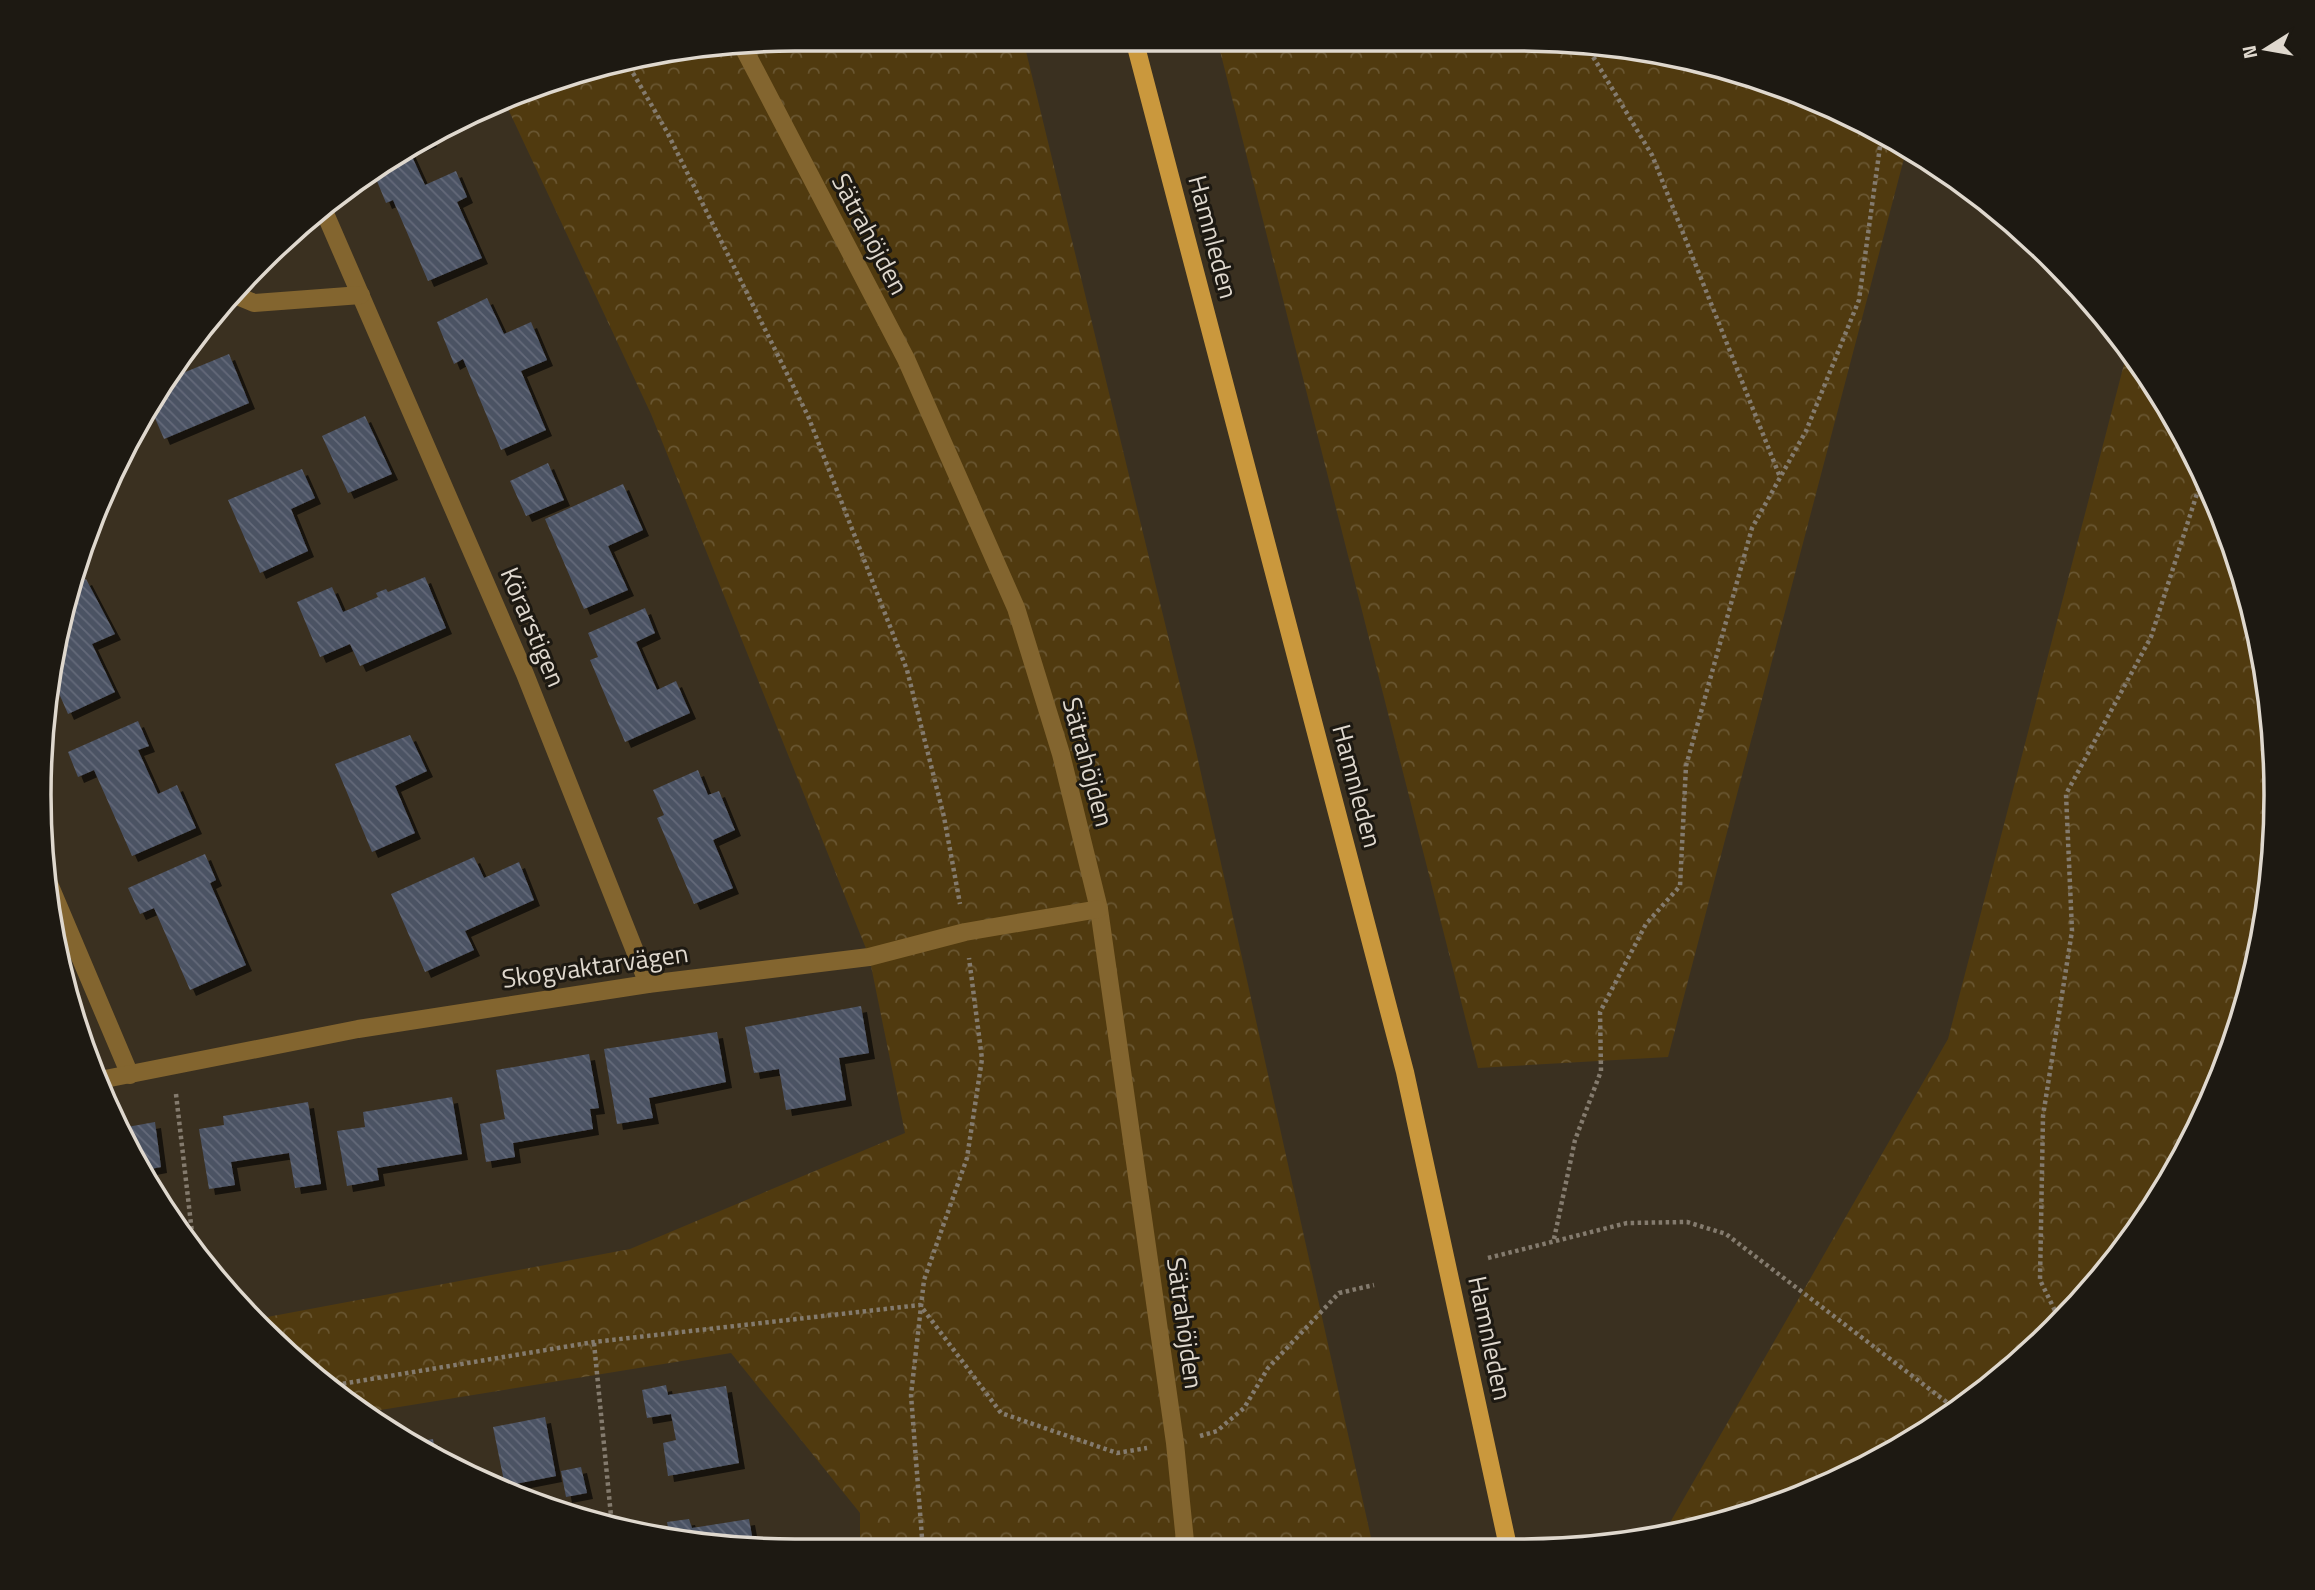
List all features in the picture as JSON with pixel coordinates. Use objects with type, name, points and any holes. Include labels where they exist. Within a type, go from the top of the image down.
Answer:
[{"type":"main road","name":"Hamnleden","points":[[1137,51],[1405,1072],[1506,1539]]},
{"type":"street","name":"Sätrahöjden","points":[[745,52],[906,359],[1016,608],[1061,754],[1099,909],[1175,1443],[1185,1539]]},
{"type":"street","name":"Körarstigen","points":[[327,217],[525,674],[648,984]]},
{"type":"street","points":[[241,298],[254,303],[361,295]]},
{"type":"street","name":"Skogvaktarvägen","points":[[107,1079],[358,1029],[648,984],[869,957],[965,932],[1099,909]]},
{"type":"street","points":[[60,911],[130,1075]]},
{"type":"path","points":[[1592,54],[1651,155],[1780,478]]},
{"type":"path","points":[[631,69],[667,132],[808,416],[907,670],[944,817],[965,932],[982,1059],[967,1158],[924,1280],[920,1306],[911,1395],[922,1539]]},
{"type":"path","points":[[1554,1239],[1575,1140],[1601,1071],[1600,1012],[1646,924],[1680,886],[1686,766],[1752,528],[1806,431],[1859,300],[1880,144]]},
{"type":"path","points":[[2055,1311],[2040,1280],[2043,1116],[2072,931],[2066,794],[2151,637],[2198,490]]},
{"type":"path","points":[[173,1066],[192,1230]]},
{"type":"path","points":[[1488,1258],[1554,1239],[1627,1223],[1687,1222],[1726,1234],[1948,1403]]},
{"type":"path","points":[[920,1306],[1001,1413],[1117,1453],[1175,1443],[1217,1432],[1244,1408],[1268,1368],[1339,1293],[1374,1285]]},
{"type":"path","points":[[341,1384],[594,1342],[920,1306]]},
{"type":"path","points":[[594,1342],[611,1516]]},
{"type":"green space","points":[[795,51],[1026,51],[1196,751],[1371,1539],[860,1539],[860,1513],[731,1353],[377,1411],[304,1355],[266,1317],[630,1249],[905,1133],[869,956],[651,414],[508,108],[602,76],[698,57]]},
{"type":"green space","points":[[1220,51],[1520,51],[1617,57],[1713,76],[1759,90],[1805,107],[1904,158],[1668,1057],[1478,1068]]},
{"type":"green space","points":[[2125,362],[2165,423],[2208,510],[2239,602],[2258,698],[2264,795],[2258,892],[2239,988],[2208,1080],[2165,1167],[2139,1208],[2080,1286],[2011,1355],[1933,1414],[1892,1440],[1849,1462],[1805,1483],[1759,1500],[1669,1524],[1948,1039]]},
{"type":"building","points":[[412,157],[425,185],[456,171],[467,197],[457,202],[482,258],[428,281],[393,200],[386,203],[377,180]]},
{"type":"building","points":[[487,298],[504,334],[531,322],[547,360],[521,371],[546,430],[501,450],[463,359],[454,364],[437,322]]},
{"type":"building","points":[[229,354],[249,403],[164,439],[154,416],[182,373]]},
{"type":"building","points":[[365,416],[392,474],[348,493],[322,436]]},
{"type":"building","points":[[548,463],[564,500],[526,516],[510,481]]},
{"type":"building","points":[[302,469],[315,498],[291,509],[308,551],[260,573],[228,500]]},
{"type":"building","points":[[623,484],[643,530],[608,546],[628,590],[584,609],[545,519]]},
{"type":"building","points":[[425,577],[446,628],[360,666],[350,644],[320,657],[297,602],[332,587],[343,612],[378,597],[376,593],[386,589],[388,592]]},
{"type":"building","points":[[86,579],[115,634],[92,644],[115,692],[68,714],[58,691],[65,650],[83,581]]},
{"type":"building","points":[[645,608],[655,633],[636,642],[657,690],[676,681],[690,713],[625,742],[590,660],[598,657],[588,633]]},
{"type":"building","points":[[138,721],[149,746],[138,750],[158,794],[177,785],[196,828],[132,856],[94,770],[78,777],[68,752]]},
{"type":"building","points":[[410,735],[427,771],[395,786],[415,833],[372,852],[335,764]]},
{"type":"building","points":[[698,770],[708,795],[719,791],[735,830],[713,840],[733,888],[694,904],[657,818],[664,815],[653,790]]},
{"type":"building","points":[[205,854],[216,880],[210,883],[246,965],[190,990],[154,908],[140,914],[128,888]]},
{"type":"building","points":[[474,857],[484,878],[519,862],[534,900],[465,931],[474,950],[425,972],[391,894]]},
{"type":"building","points":[[861,1006],[869,1053],[839,1058],[846,1100],[786,1110],[779,1069],[754,1073],[745,1027]]},
{"type":"building","points":[[717,1032],[726,1082],[649,1098],[653,1118],[617,1124],[604,1049]]},
{"type":"building","points":[[589,1054],[599,1108],[590,1109],[593,1129],[513,1143],[515,1157],[486,1162],[480,1124],[505,1119],[496,1070]]},
{"type":"building","points":[[452,1097],[462,1154],[377,1168],[379,1180],[347,1186],[337,1131],[365,1127],[363,1112]]},
{"type":"building","points":[[308,1102],[321,1184],[295,1188],[289,1153],[231,1162],[235,1185],[209,1189],[199,1129],[224,1125],[223,1116]]},
{"type":"building","points":[[155,1122],[161,1167],[151,1169],[129,1127]]},
{"type":"building","points":[[666,1385],[668,1395],[726,1386],[739,1463],[668,1476],[663,1443],[676,1440],[671,1414],[647,1418],[642,1390]]},
{"type":"building","points":[[545,1417],[556,1476],[514,1484],[504,1480],[493,1427]]},
{"type":"building","points":[[433,1439],[434,1446],[424,1441]]},
{"type":"building","points":[[581,1467],[587,1493],[566,1497],[561,1471]]},
{"type":"building","points":[[689,1519],[692,1528],[749,1519],[752,1538],[668,1528],[667,1522]]}]
